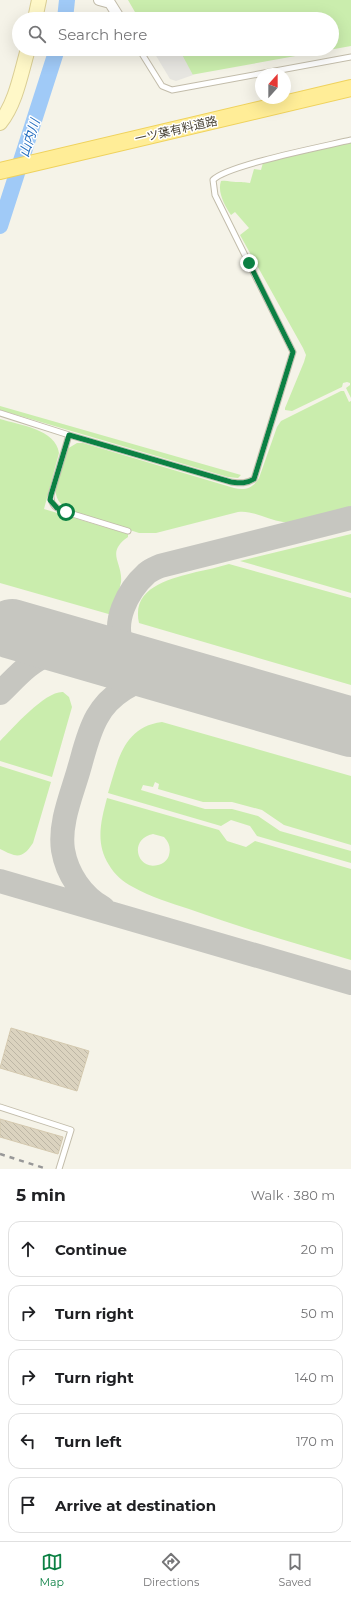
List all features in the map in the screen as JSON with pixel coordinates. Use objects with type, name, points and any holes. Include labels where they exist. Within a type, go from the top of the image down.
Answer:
[{"type":"main road","name":"一ツ葉有料道路","points":[[0,171],[351,88]]},
{"type":"street","points":[[36,12],[39,0]]},
{"type":"street","points":[[99,0],[110,3],[119,12]]},
{"type":"street","points":[[110,3],[116,12]]},
{"type":"street","points":[[0,123],[4,118],[13,97],[26,56]]},
{"type":"lane","points":[[143,56],[162,86],[172,90],[351,57]]},
{"type":"lane","points":[[0,413],[69,435],[231,482],[248,482],[254,479],[293,352],[215,195],[213,180],[222,173],[250,164],[351,140]]},
{"type":"lane","points":[[69,435],[50,500],[57,508],[66,512],[128,531]]},
{"type":"lane","points":[[0,1107],[71,1130],[59,1169]]},
{"type":"green space","points":[[128,0],[351,0],[351,46],[339,48],[339,12],[135,12]]},
{"type":"green space","points":[[161,56],[296,56],[174,78]]},
{"type":"green space","points":[[351,138],[351,398],[346,388],[350,385],[350,383],[347,382],[343,383],[342,387],[292,411],[285,410],[306,355],[240,235],[249,228],[235,212],[231,215],[224,203],[220,185],[221,181],[250,183],[254,169],[261,170],[264,159]]},
{"type":"green space","points":[[341,391],[344,391],[349,402],[351,401],[351,509],[298,522],[277,521],[249,512],[238,512],[156,533],[139,533],[71,511],[63,506],[58,499],[56,483],[61,466],[67,449],[77,443],[83,443],[234,488],[248,488],[259,478],[277,427],[281,421]]},
{"type":"green space","points":[[0,406],[241,475],[238,478],[228,477],[0,410]]},
{"type":"green space","points":[[0,419],[36,429],[51,438],[56,445],[59,453],[44,509],[128,534],[128,537],[117,548],[116,553],[120,569],[121,582],[112,615],[0,583]]},
{"type":"green space","points":[[351,534],[351,593],[240,561]]},
{"type":"green space","points":[[229,564],[351,598],[351,685],[139,623],[138,611],[141,601],[147,593],[155,587],[175,578]]},
{"type":"green space","points":[[63,692],[69,697],[72,707],[52,777],[0,761],[0,741],[30,711],[47,697]]},
{"type":"green space","points":[[162,722],[351,776],[351,845],[284,825],[262,810],[232,802],[203,802],[158,789],[159,784],[155,782],[153,787],[143,785],[141,790],[205,809],[232,809],[258,816],[280,831],[351,851],[351,863],[257,836],[250,826],[231,820],[221,826],[108,793],[119,758],[130,738],[149,725]]},
{"type":"green space","points":[[0,766],[51,782],[33,843],[25,852],[18,855],[10,854],[0,849]]},
{"type":"green space","points":[[107,798],[219,830],[227,841],[246,847],[255,841],[351,869],[351,960],[209,916],[153,897],[129,885],[113,872],[102,848],[100,832]],"holes":[[[153,834],[164,837],[170,848],[168,859],[158,865],[151,866],[145,863],[138,854],[140,842],[145,837]]]},
{"type":"shaded area","points":[[156,56],[183,56],[193,75],[176,81],[170,79]]},
{"type":"building","points":[[11,1028],[89,1051],[77,1091],[0,1068]]},
{"type":"building","points":[[0,1119],[63,1137],[58,1154],[0,1137]]},
{"type":"waterway","name":"山内川","points":[[66,12],[67,0]]},
{"type":"waterway","name":"山内川","points":[[0,226],[55,56]]},
{"type":"taxiway","points":[[147,669],[128,654],[120,638],[119,628],[123,608],[133,588],[147,573],[160,566],[351,518]]},
{"type":"taxiway","points":[[0,693],[35,661],[49,655],[59,653],[87,652]]},
{"type":"taxiway","points":[[103,908],[82,891],[72,876],[65,859],[62,840],[64,819],[89,736],[102,709],[112,698],[124,689],[145,680],[160,678],[183,678]]},
{"type":"taxiway","points":[[0,881],[351,983]]},
{"type":"runway","points":[[12,629],[351,727]]},
{"type":"railway","points":[[0,1154],[47,1169]]},
{"type":"route","points":[[66,512],[57,508],[50,500],[58,468],[69,435],[231,482],[248,482],[254,479],[293,352],[249,263]]}]
